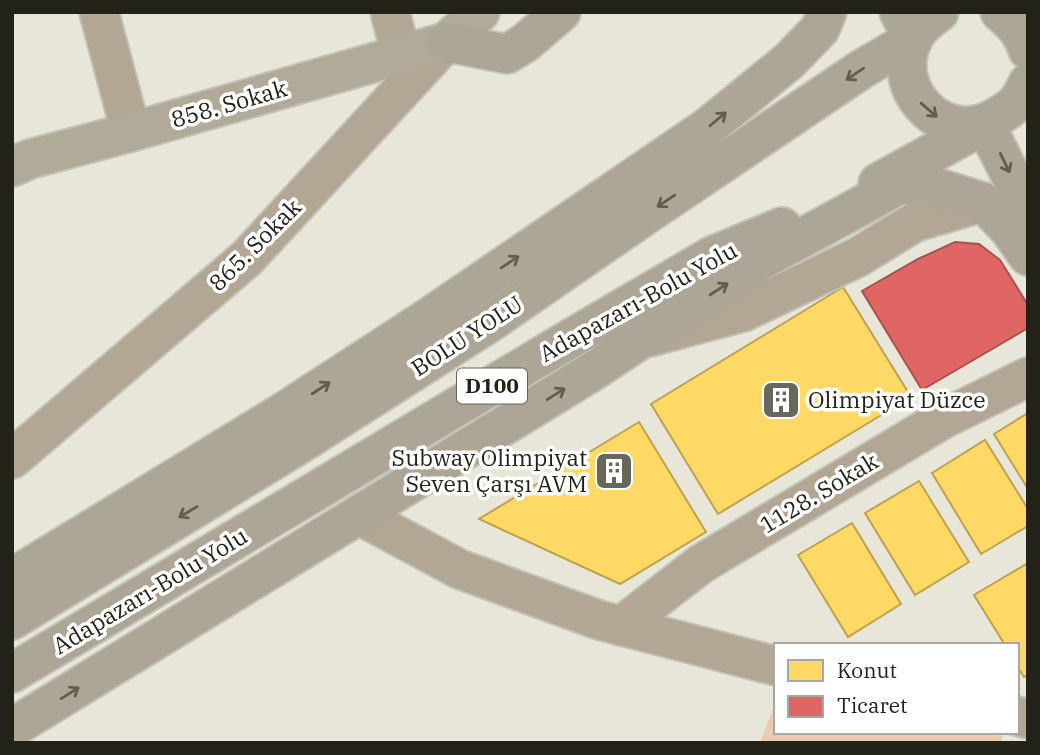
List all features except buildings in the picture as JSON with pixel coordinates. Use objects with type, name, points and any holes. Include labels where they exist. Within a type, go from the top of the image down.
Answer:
[{"type":"highway","points":[[446,42],[507,54],[525,43],[561,12]]},
{"type":"highway","points":[[403,378],[123,515],[74,540],[12,578],[282,413],[428,318],[708,127],[797,53],[820,30],[827,12]]},
{"type":"highway","points":[[1000,12],[1015,25],[1028,50]]},
{"type":"highway","points":[[917,21],[907,59],[909,79],[916,98],[929,114],[948,124],[968,127],[1017,101],[1015,184],[1028,201]]},
{"type":"highway","name":"BOLU YOLU","points":[[12,620],[303,442],[489,323],[862,69],[917,21]]},
{"type":"highway","name":"Adapazarı-Bolu Yolu","points":[[12,673],[712,256],[856,195],[1017,101]]},
{"type":"highway","points":[[12,728],[593,371],[760,261],[900,185],[929,185],[983,202],[1009,229],[1028,256]]},
{"type":"highway","points":[[145,647],[415,432]]},
{"type":"main road","name":"865. Sokak","points":[[446,42],[480,12]]},
{"type":"main road","name":"858. Sokak","points":[[12,167],[30,159],[446,42]]},
{"type":"street","points":[[99,12],[131,132]]},
{"type":"street","points":[[390,12],[401,54]]},
{"type":"street","name":"865. Sokak","points":[[12,459],[247,258],[446,42]]},
{"type":"street","name":"1128. Sokak","points":[[621,626],[701,564],[943,419],[1028,377]]},
{"type":"street","points":[[359,515],[459,569],[599,620],[774,665]]},
{"type":"shaded area","points":[[774,706],[774,734],[1003,734],[1001,743],[760,743]]},
{"type":"place","name":"Olimpiyat Düzce","points":[[781,400]]},
{"type":"place","name":"Subway Olimpiyat Seven Çarşı AVM","points":[[614,471]]}]
